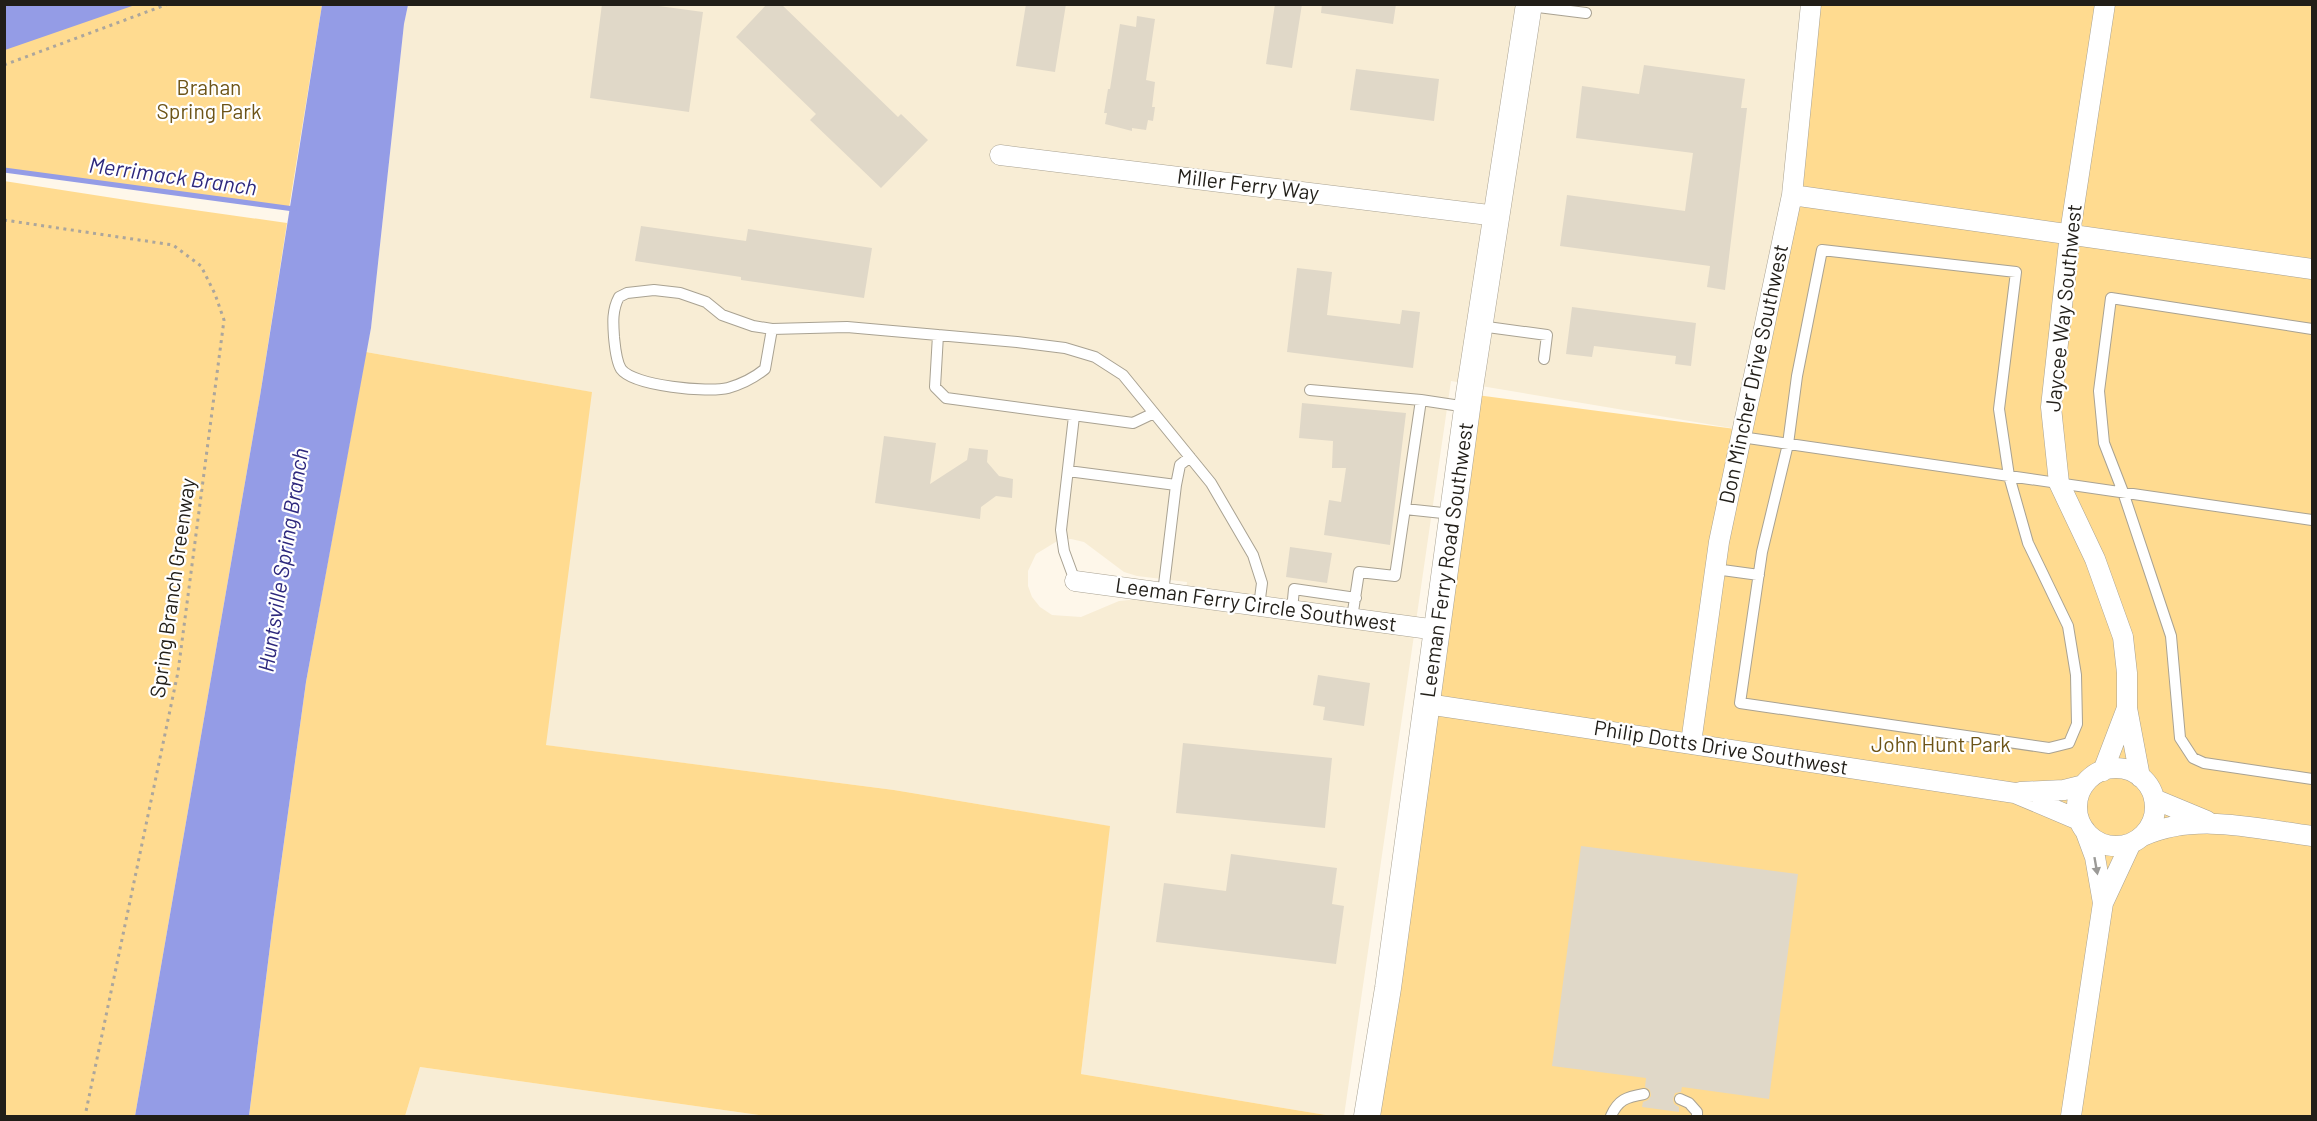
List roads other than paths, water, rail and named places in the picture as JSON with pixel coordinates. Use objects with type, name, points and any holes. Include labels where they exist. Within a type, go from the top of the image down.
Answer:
[{"type":"street","name":"Don Mincher Drive Southwest","points":[[1691,743],[1715,569],[1792,195],[1810,4]]},
{"type":"street","name":"Jaycee Way Southwest","points":[[2105,4],[2070,233],[2051,407],[2059,483],[2095,559],[2123,637],[2127,673],[2127,708],[2140,777]]},
{"type":"street","name":"Leeman Ferry Road Southwest","points":[[1367,1116],[1388,988],[1467,407],[1529,5]]},
{"type":"street","name":"Miller Ferry Way","points":[[999,155],[1497,216]]},
{"type":"street","points":[[1792,195],[2313,269]]},
{"type":"street","name":"Leeman Ferry Circle Southwest","points":[[1075,581],[1437,630]]},
{"type":"street","name":"Philip Dotts Drive Southwest","points":[[1427,704],[2014,792],[2064,790],[2084,785]]},
{"type":"street","name":"Jaycee Way Southwest","points":[[2103,771],[2127,708]]},
{"type":"street","points":[[2071,1116],[2103,903],[2095,857],[2082,825],[2078,802],[2084,785],[2092,777],[2115,768],[2128,770],[2149,786],[2154,799],[2155,812],[2151,825],[2137,839],[2103,903]]},
{"type":"street","name":"Philip Dotts Drive Southwest","points":[[2014,792],[2082,825]]},
{"type":"street","points":[[2154,799],[2210,822]]},
{"type":"street","points":[[2082,825],[2093,838],[2105,845],[2118,846],[2162,827],[2210,822],[2313,836]]},
{"type":"lane","points":[[1529,5],[1586,13]]},
{"type":"lane","points":[[1822,250],[2016,272],[1999,409],[2009,476],[2028,543],[2068,626],[2076,675],[2077,724],[2069,743],[2049,748],[1740,703],[1759,575],[1788,444],[1797,376],[1822,250]]},
{"type":"lane","points":[[772,329],[765,369],[753,379],[727,389],[701,389],[636,379],[621,369],[615,350],[613,318],[620,297],[627,293],[654,290],[681,293],[706,302],[722,315],[753,326],[772,329],[847,327],[1046,345],[1095,357],[1124,375],[1211,483],[1253,555],[1262,583],[1258,606]]},
{"type":"lane","points":[[2313,329],[2111,298],[2099,391],[2104,443],[2123,492],[2170,636],[2180,738],[2193,758],[2204,764],[2313,779]]},
{"type":"lane","points":[[1480,326],[1547,335],[1544,359]]},
{"type":"lane","points":[[938,335],[935,387],[946,398],[1133,423],[1154,413]]},
{"type":"lane","points":[[1310,390],[1421,400],[1467,407]]},
{"type":"lane","points":[[1352,618],[1359,572],[1395,576],[1421,400]]},
{"type":"lane","points":[[1074,416],[1061,530],[1064,550],[1075,581]]},
{"type":"lane","points":[[1741,437],[2313,520]]},
{"type":"lane","points":[[1163,593],[1176,485],[1180,465],[1190,457]]},
{"type":"lane","points":[[1068,471],[1176,485]]},
{"type":"lane","points":[[1405,508],[1452,514]]},
{"type":"lane","points":[[1715,569],[1759,575]]},
{"type":"lane","points":[[1292,610],[1294,589],[1356,598]]},
{"type":"lane","points":[[1611,1116],[1617,1104],[1626,1097],[1644,1094]]},
{"type":"lane","points":[[1680,1099],[1689,1103],[1697,1112],[1697,1116]]},
{"type":"water","points":[[5,4],[135,4],[135,5],[5,50]]},
{"type":"water","name":"Huntsville Spring Branch","points":[[322,5],[408,5],[404,24],[371,328],[306,682],[249,1116],[135,1116],[260,396]]},
{"type":"waterway","name":"Merrimack Branch","points":[[4,170],[294,209]]},
{"type":"park label","name":"Brahan Spring Park","points":[[209,100]]},
{"type":"park label","name":"John Hunt Park","points":[[1941,745]]}]
